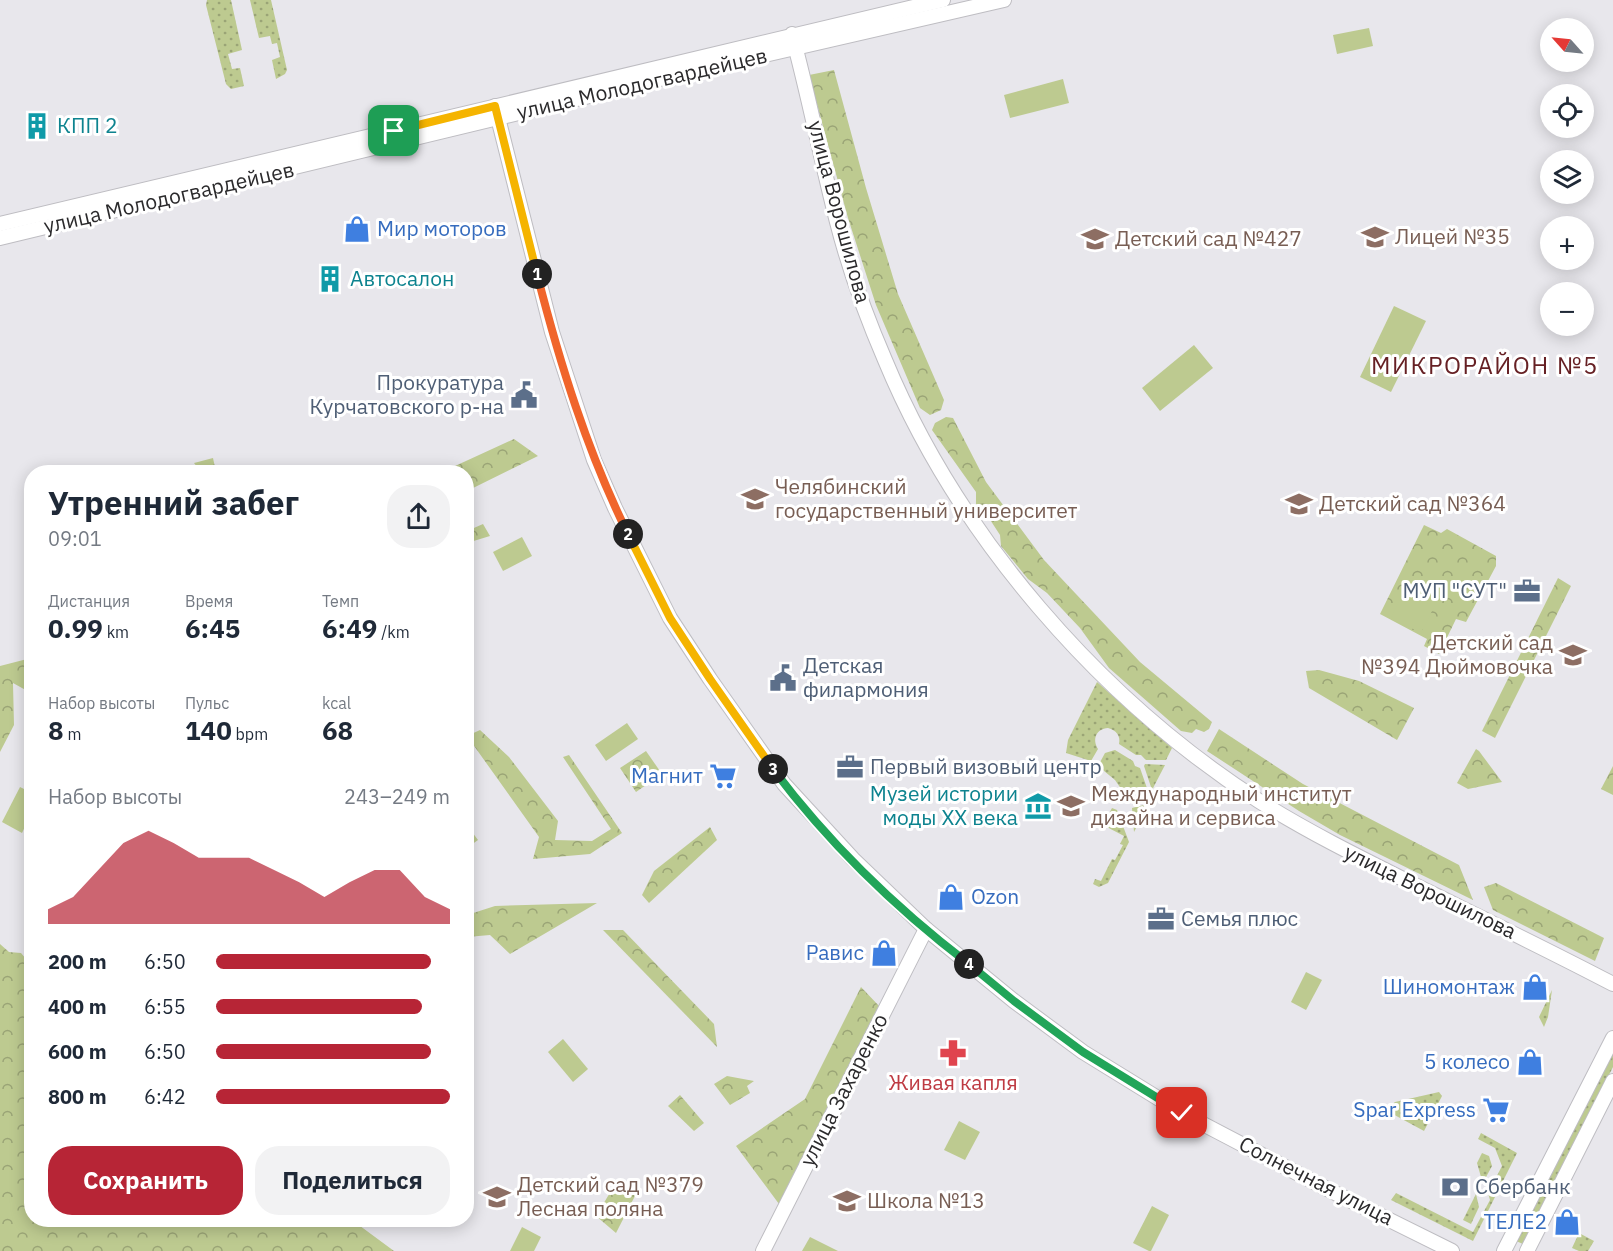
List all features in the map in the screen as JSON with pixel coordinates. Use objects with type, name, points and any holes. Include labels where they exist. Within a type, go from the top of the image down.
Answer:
[{"type":"street","name":"улица Молодогвардейцев","points":[[497,112],[796,49],[843,30],[943,0]]},
{"type":"street","name":"улица Молодогвардейцев","points":[[0,224],[80,212],[239,175],[497,112],[792,34],[843,30],[1004,0]]},
{"type":"street","name":"улица Ворошилова","points":[[792,34],[838,225],[862,301],[885,361],[914,421],[957,497],[995,551],[1054,623],[1106,679],[1155,723],[1200,759],[1258,800],[1358,857],[1613,984]]},
{"type":"street","name":"Солнечная улица","points":[[497,112],[552,332],[573,403],[594,460],[615,508],[670,618],[722,697],[784,784],[853,859],[926,929],[1014,1001],[1083,1052],[1182,1113],[1452,1251]]},
{"type":"street","name":"улица Молодогвардейцев","points":[[0,238],[80,212]]},
{"type":"street","name":"улица Захаренко","points":[[763,1251],[926,929]]},
{"type":"street","points":[[1504,1251],[1613,1038]]},
{"type":"street","points":[[1527,1251],[1613,1081]]},
{"type":"green space","points":[[207,0],[231,0],[242,50],[228,54],[232,69],[240,68],[244,86],[231,89],[226,84],[206,5]]},
{"type":"green space","points":[[250,0],[271,0],[287,70],[285,74],[276,79],[272,60],[280,57],[277,43],[272,44],[270,36],[259,38]]},
{"type":"green space","points":[[1369,28],[1373,46],[1337,54],[1333,35]]},
{"type":"green space","points":[[834,70],[898,294],[944,400],[941,410],[930,415],[920,408],[876,305],[848,218],[809,75]]},
{"type":"green space","points":[[1063,79],[1069,103],[1010,118],[1004,95]]},
{"type":"green space","points":[[1394,306],[1426,321],[1391,392],[1360,377]]},
{"type":"green space","points":[[1194,345],[1213,368],[1160,411],[1142,388]]},
{"type":"green space","points":[[946,417],[953,418],[986,482],[1044,560],[1140,662],[1212,722],[1209,729],[1204,732],[1196,729],[1192,733],[1181,731],[1109,668],[1080,628],[1047,593],[1028,579],[1001,546],[1000,535],[987,515],[976,507],[976,492],[932,430],[935,423]]},
{"type":"green space","points":[[514,439],[538,456],[474,488],[474,465],[457,465]]},
{"type":"green space","points":[[213,458],[214,465],[196,465],[194,463]]},
{"type":"green space","points":[[483,524],[490,536],[474,541],[474,528]]},
{"type":"green space","points":[[1424,525],[1441,533],[1447,529],[1496,556],[1496,566],[1466,622],[1456,619],[1439,654],[1424,646],[1427,639],[1380,614]]},
{"type":"green space","points":[[522,537],[532,556],[503,571],[493,552]]},
{"type":"green space","points":[[1411,578],[1441,593],[1421,633],[1391,618]]},
{"type":"green space","points":[[1558,578],[1571,586],[1495,738],[1482,731]]},
{"type":"green space","points":[[24,660],[24,689],[13,683],[14,725],[0,752],[0,666]]},
{"type":"green space","points":[[1319,670],[1359,681],[1414,708],[1397,740],[1309,688],[1306,671]]},
{"type":"green space","points":[[1097,682],[1172,748],[1166,760],[1146,760],[1141,755],[1136,755],[1119,744],[1117,734],[1108,728],[1096,735],[1095,742],[1098,749],[1091,761],[1066,753],[1068,740]]},
{"type":"green space","points":[[627,723],[638,739],[606,761],[595,745]]},
{"type":"green space","points":[[1219,729],[1303,784],[1459,865],[1473,900],[1340,835],[1207,751]]},
{"type":"green space","points":[[480,730],[509,757],[558,821],[555,840],[592,841],[611,829],[563,757],[569,755],[622,833],[590,854],[533,859],[539,837],[474,746],[474,733]]},
{"type":"green space","points":[[1476,749],[1502,782],[1468,789],[1457,783]]},
{"type":"green space","points":[[1115,750],[1140,768],[1148,791],[1126,796],[1115,780],[1098,766],[1105,753]]},
{"type":"green space","points":[[646,751],[662,774],[636,792],[620,768]]},
{"type":"green space","points":[[1145,764],[1165,765],[1152,790],[1144,766]]},
{"type":"green space","points":[[1613,766],[1613,795],[1601,789]]},
{"type":"green space","points":[[20,787],[24,789],[24,829],[22,833],[2,822]]},
{"type":"green space","points":[[1144,805],[1146,809],[1134,832],[1132,808]]},
{"type":"green space","points":[[1112,808],[1117,810],[1129,842],[1108,883],[1099,887],[1093,884],[1095,879],[1101,881],[1112,859],[1115,860],[1123,845],[1120,844],[1124,836],[1101,824]]},
{"type":"green space","points":[[710,827],[717,840],[649,903],[642,895],[654,871]]},
{"type":"green space","points":[[1496,883],[1604,938],[1595,961],[1493,910],[1484,887]]},
{"type":"green space","points":[[597,903],[510,954],[490,935],[474,936],[474,913],[495,906]]},
{"type":"green space","points":[[603,930],[623,930],[714,1024],[717,1047]]},
{"type":"green space","points":[[0,944],[9,952],[21,953],[24,957],[24,1227],[361,1227],[394,1251],[0,1251]]},
{"type":"green space","points":[[1306,972],[1322,980],[1306,1010],[1291,1002]]},
{"type":"green space","points":[[861,987],[880,1007],[779,1204],[736,1146],[805,1099]]},
{"type":"green space","points":[[1552,990],[1548,1017],[1544,1027],[1539,1017]]},
{"type":"green space","points":[[563,1039],[588,1069],[573,1082],[548,1052]]},
{"type":"green space","points":[[1613,1049],[1613,1067],[1523,1244],[1516,1241]]},
{"type":"green space","points":[[727,1076],[754,1081],[747,1086],[750,1093],[730,1105],[714,1084]]},
{"type":"green space","points":[[1439,1092],[1442,1096],[1424,1131],[1389,1112],[1389,1107],[1395,1102]]},
{"type":"green space","points":[[680,1095],[704,1123],[694,1131],[668,1106]]},
{"type":"green space","points":[[959,1121],[980,1132],[965,1160],[944,1150]]},
{"type":"green space","points":[[1481,1133],[1517,1153],[1473,1241],[1391,1200],[1396,1193],[1473,1232],[1490,1200],[1488,1193],[1502,1166],[1495,1148],[1478,1139]]},
{"type":"green space","points":[[1482,1153],[1489,1156],[1492,1166],[1485,1179],[1481,1177],[1477,1163]]},
{"type":"green space","points":[[617,1181],[637,1192],[616,1233],[596,1216]]},
{"type":"green space","points":[[1476,1194],[1479,1207],[1471,1224],[1463,1220]]},
{"type":"green space","points":[[1152,1206],[1169,1215],[1149,1251],[1133,1243]]},
{"type":"green space","points":[[522,1227],[541,1237],[534,1251],[510,1251]]},
{"type":"green space","points":[[1579,1233],[1594,1241],[1588,1251],[1572,1248]]},
{"type":"green space","points":[[810,1237],[838,1251],[802,1251]]},
{"type":"place","name":"КПП 2","points":[[37,126]]},
{"type":"place","name":"Мир моторов","points":[[357,229]]},
{"type":"place","name":"Лицей №35","points":[[1375,237]]},
{"type":"place","name":"Детский сад №427","points":[[1095,239]]},
{"type":"place","name":"Автосалон","points":[[330,279]]},
{"type":"place","name":"Прокуратура Курчатовского р-на","points":[[524,395]]},
{"type":"place","name":"Челябинский государственный университет","points":[[755,499]]},
{"type":"place","name":"Детский сад №364","points":[[1299,504]]},
{"type":"place","name":"МУП \"СУТ\"","points":[[1527,591]]},
{"type":"place","name":"Детский сад №394 Дюймовочка","points":[[1573,655]]},
{"type":"place","name":"Детская филармония","points":[[783,678]]},
{"type":"place","name":"Первый визовый центр","points":[[850,767]]},
{"type":"place","name":"Магнит","points":[[723,776]]},
{"type":"place","name":"Музей истории моды XX века","points":[[1038,806]]},
{"type":"place","name":"Международный институт дизайна и сервиса","points":[[1071,806]]},
{"type":"place","name":"Ozon","points":[[951,897]]},
{"type":"place","name":"Семья плюс","points":[[1161,919]]},
{"type":"place","name":"Равис","points":[[884,953]]},
{"type":"place","name":"Шиномонтаж","points":[[1535,987]]},
{"type":"place","name":"Живая капля","points":[[953,1053]]},
{"type":"place","name":"5 колесо","points":[[1530,1062]]},
{"type":"place","name":"Spar Express","points":[[1496,1110]]},
{"type":"place","name":"Сбербанк","points":[[1455,1187]]},
{"type":"place","name":"Детский сад №379 Лесная поляна","points":[[497,1197]]},
{"type":"place","name":"Школа №13","points":[[847,1201]]},
{"type":"place","name":"ТЕЛЕ2","points":[[1567,1222]]},
{"type":"district","name":"МИКРОРАЙОН №5","points":[[1485,366]]},
{"type":"route","points":[[394,131],[495,106],[552,332],[573,403],[594,460],[615,508],[670,618],[784,784],[817,822],[880,886],[951,950],[1014,1001],[1083,1052],[1182,1113]]}]
